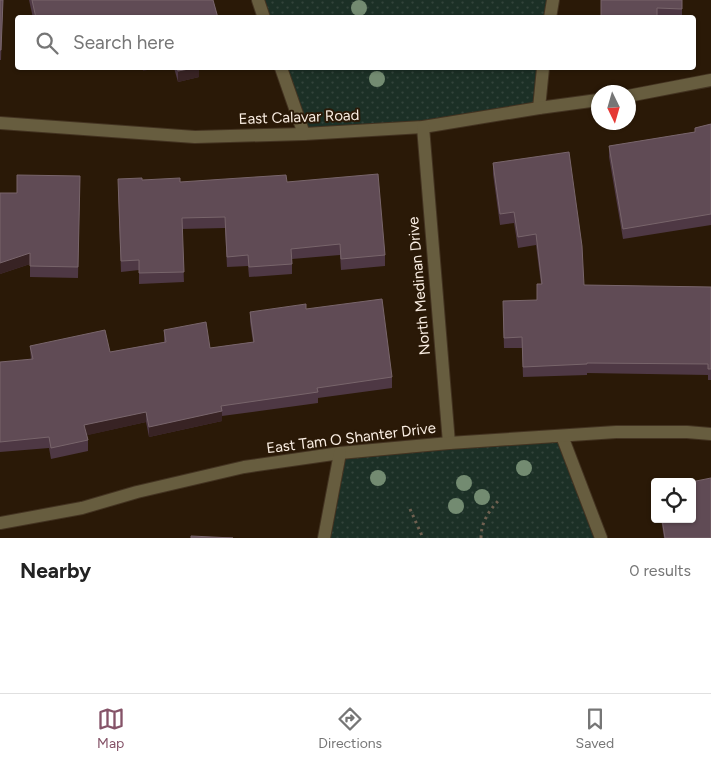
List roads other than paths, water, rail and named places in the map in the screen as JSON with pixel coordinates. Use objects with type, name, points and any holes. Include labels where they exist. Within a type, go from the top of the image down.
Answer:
[{"type":"street","points":[[258,0],[263,15]]},
{"type":"street","points":[[550,15],[553,0]]},
{"type":"street","points":[[282,70],[304,134]]},
{"type":"street","points":[[538,108],[544,70]]},
{"type":"street","points":[[636,94],[711,80]]},
{"type":"street","name":"East Calavar Road","points":[[0,123],[195,137],[304,134],[423,127],[591,101]]},
{"type":"street","name":"North Medinan Drive","points":[[423,127],[449,443]]},
{"type":"street","name":"East Tam O Shanter Drive","points":[[0,523],[82,508],[137,492],[244,467],[340,453],[449,443],[616,432],[711,434]]},
{"type":"street","points":[[562,436],[601,538]]},
{"type":"street","points":[[324,538],[340,453]]}]
